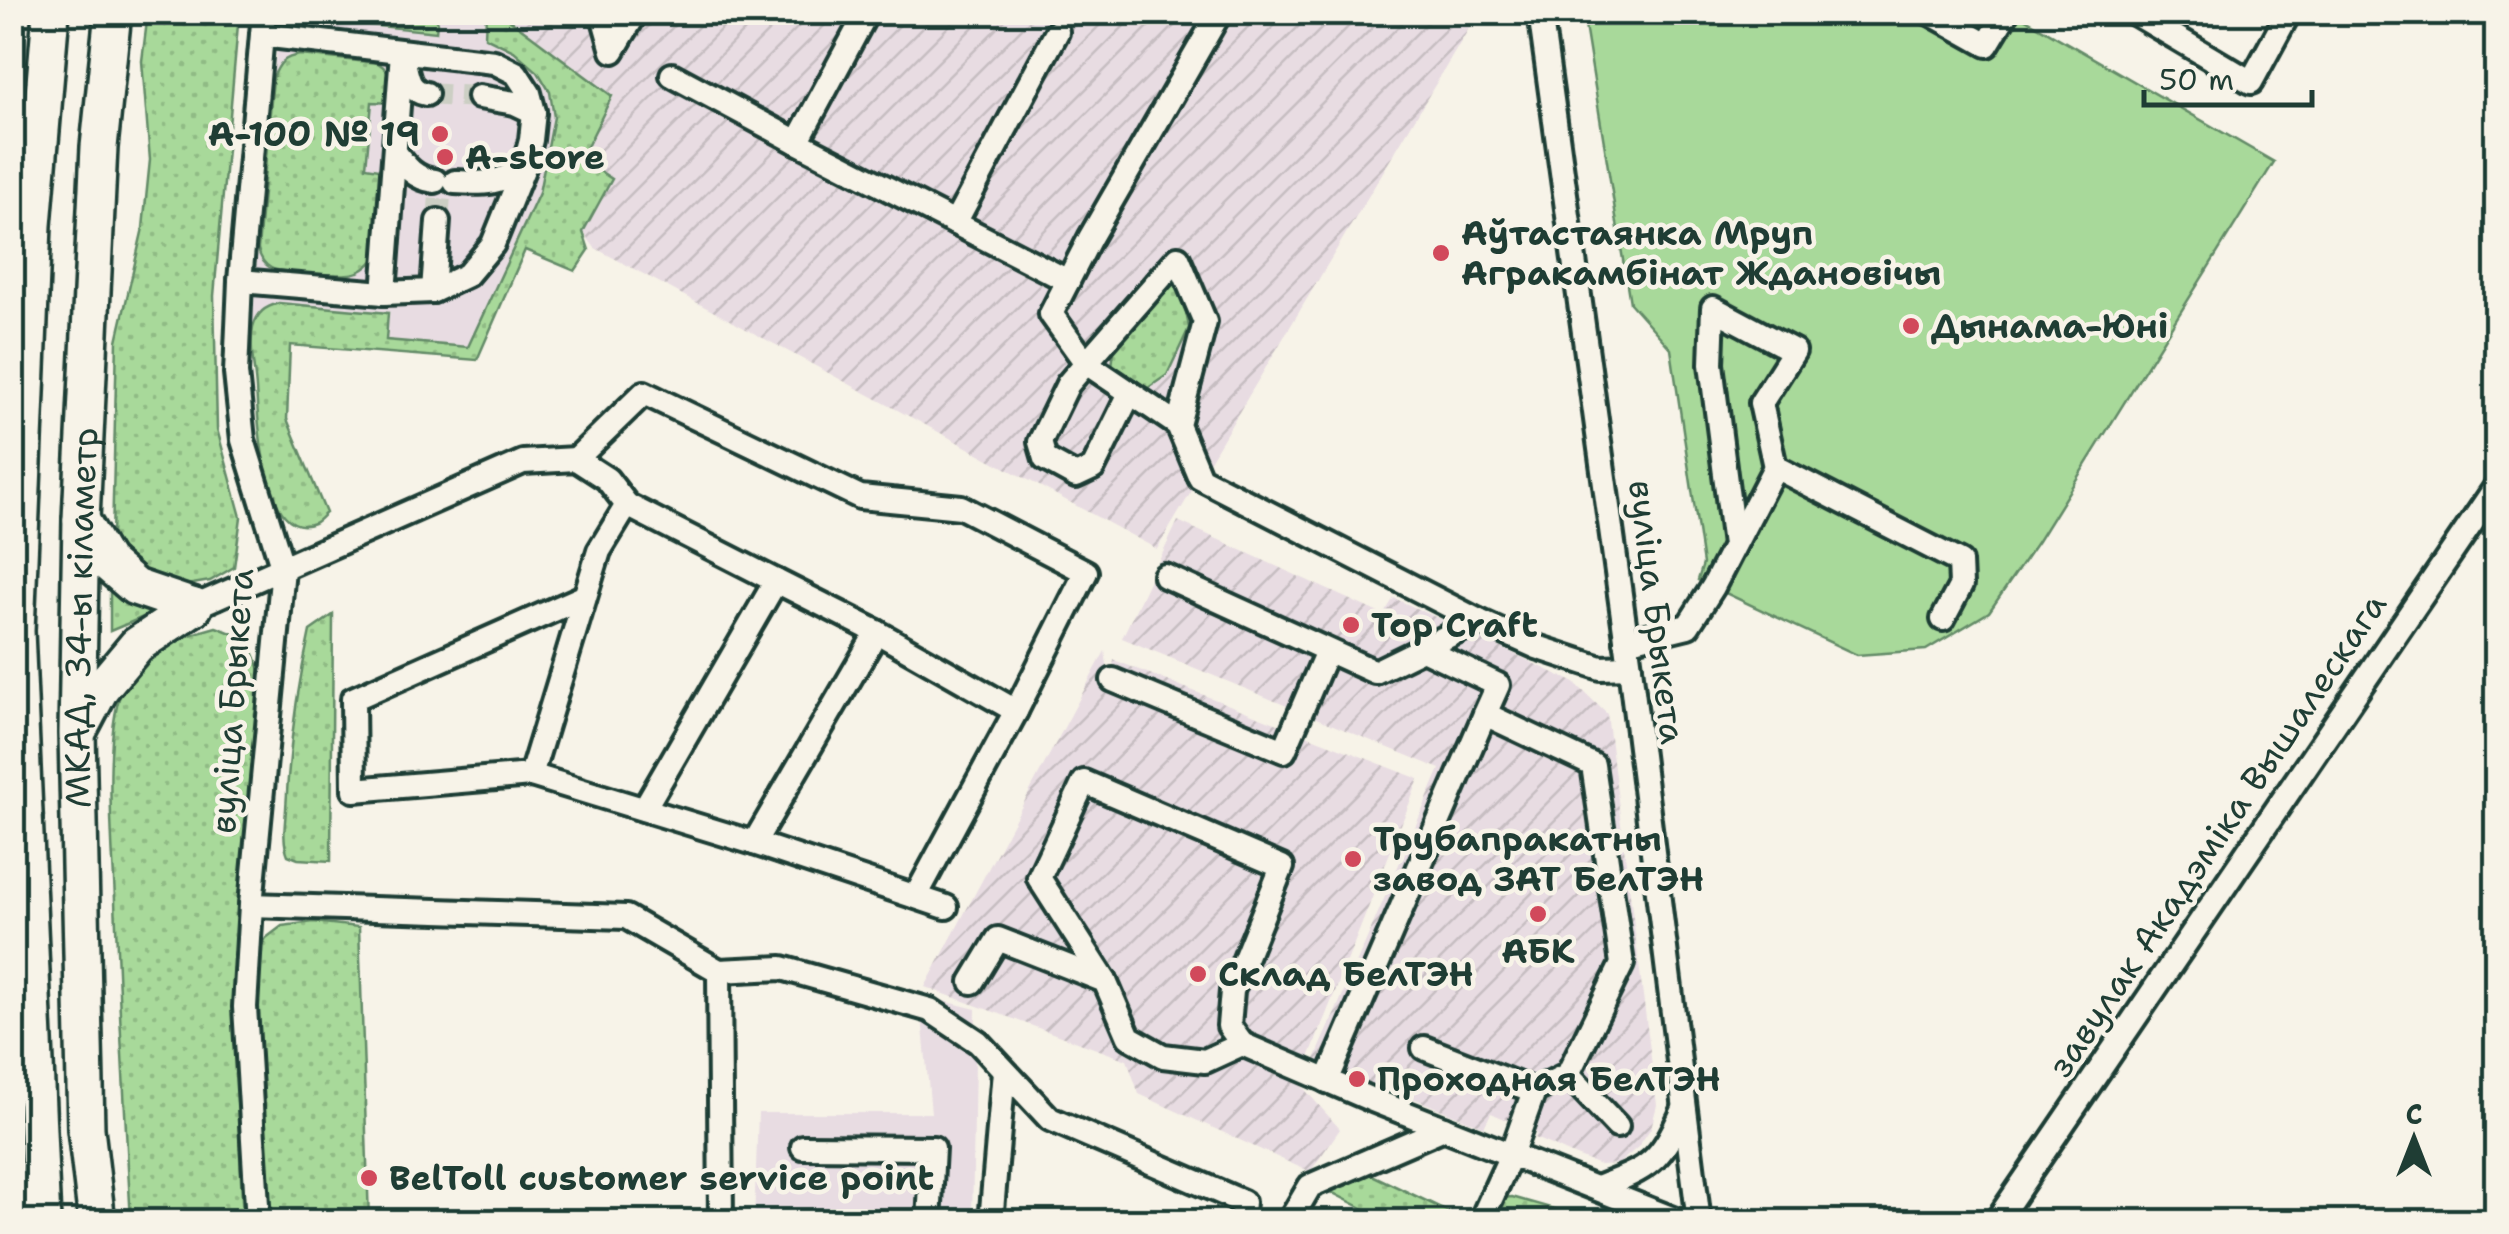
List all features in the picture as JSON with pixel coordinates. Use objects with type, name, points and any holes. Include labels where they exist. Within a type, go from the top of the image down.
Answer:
[{"type":"highway","name":"МКАД, 34-ы кіламетр","points":[[40,1219],[16,631],[33,226],[51,12]]},
{"type":"highway","name":"МКАД, 34-ы кіламетр","points":[[98,1222],[86,1130],[77,733],[81,519],[99,146],[113,12]]},
{"type":"highway","points":[[81,519],[106,562],[134,587],[194,607]]},
{"type":"highway","points":[[77,733],[101,688],[138,646],[194,607]]},
{"type":"street","points":[[602,12],[613,51],[636,12]]},
{"type":"street","points":[[797,142],[868,12]]},
{"type":"street","points":[[1220,12],[1090,238],[1051,314],[1086,363],[1178,425],[1200,478],[1537,647],[1601,668],[1630,668]]},
{"type":"street","name":"вуліца Брыкета","points":[[1540,12],[1630,668],[1698,1222]]},
{"type":"street","points":[[1928,12],[1987,45],[2007,12]]},
{"type":"street","points":[[2133,12],[2251,82],[2288,12]]},
{"type":"street","points":[[240,281],[384,293],[433,291],[467,275],[493,244],[524,167],[534,112],[529,93],[516,74],[494,62],[402,52],[262,24]]},
{"type":"street","name":"вуліца Брыкета","points":[[258,1222],[244,1007],[250,905],[283,569],[243,440],[236,374],[262,24]]},
{"type":"street","points":[[955,223],[1057,32]]},
{"type":"street","points":[[402,52],[410,86],[426,94]]},
{"type":"street","points":[[384,293],[402,52]]},
{"type":"street","points":[[672,75],[1068,281]]},
{"type":"street","points":[[479,97],[514,102],[534,112]]},
{"type":"street","points":[[395,152],[405,167],[424,180],[484,184],[506,179],[524,167]]},
{"type":"street","points":[[433,291],[438,221]]},
{"type":"street","points":[[1130,393],[1093,468],[1076,476],[1045,459],[1040,442],[1068,384],[1178,258],[1206,322],[1178,425]]},
{"type":"street","points":[[1626,640],[1688,626],[1713,587],[1775,466],[1761,403],[1794,352],[1713,308],[1711,364],[1734,545]]},
{"type":"street","points":[[576,459],[644,393],[860,497],[960,507],[1086,572],[1016,712],[916,896]]},
{"type":"street","points":[[194,607],[523,462],[576,459],[607,479],[627,505],[876,632],[1016,712]]},
{"type":"street","points":[[1775,466],[1960,562],[1961,585],[1943,619]]},
{"type":"street","name":"завулак Акадэміка Вышалескага","points":[[1996,1222],[2496,487]]},
{"type":"street","points":[[532,775],[599,551],[627,505]]},
{"type":"street","points":[[1165,576],[1375,672],[1480,621]]},
{"type":"street","points":[[644,809],[776,580]]},
{"type":"street","points":[[584,597],[353,700],[354,790],[532,775],[754,842],[946,907]]},
{"type":"street","points":[[754,842],[876,632]]},
{"type":"street","points":[[1327,1081],[1498,684],[1423,649]]},
{"type":"street","points":[[1114,680],[1284,751],[1327,651]]},
{"type":"street","points":[[1485,714],[1593,766],[1622,964],[1568,1074],[1534,1091],[1485,1212]]},
{"type":"street","points":[[1242,1044],[1205,1061],[1164,1056],[1129,1037],[1105,981],[1039,878],[1084,782],[1282,867],[1232,991],[1229,1026],[1242,1044],[1682,1222]]},
{"type":"street","points":[[250,905],[626,917],[719,971],[782,968],[930,1010],[978,1042],[1050,1119],[1243,1202],[1241,1222]]},
{"type":"street","points":[[972,982],[998,939],[1105,981]]},
{"type":"street","points":[[719,971],[721,1222]]},
{"type":"street","points":[[1424,1048],[1534,1091]]},
{"type":"street","points":[[991,1222],[1004,1070]]},
{"type":"street","points":[[1568,1074],[1618,1126]]},
{"type":"street","points":[[1597,1188],[1645,1168],[1662,1152],[1684,1109]]},
{"type":"street","points":[[1289,1222],[1310,1186],[1444,1128]]},
{"type":"street","points":[[804,1146],[932,1148],[929,1222]]},
{"type":"shaded area","points":[[1429,12],[1468,30],[1157,549],[595,248],[583,232],[581,159],[612,96],[501,13]]},
{"type":"shaded area","points":[[282,13],[437,31],[438,13],[486,15],[485,37],[514,51],[538,72],[550,92],[554,117],[539,193],[468,348],[386,340],[388,313],[257,316],[252,331],[258,249],[260,257],[385,170],[366,168],[372,101],[278,66],[273,78]]},
{"type":"shaded area","points":[[1429,13],[1477,13],[1468,30]]},
{"type":"shaded area","points":[[1178,521],[1383,615],[1394,598],[1575,683],[1607,714],[1657,1105],[1651,1128],[1638,1147],[1618,1164],[1600,1165],[1576,1156],[1491,1113],[1484,1127],[1378,1084],[1370,1099],[1309,1073],[1440,769],[1122,638]]},
{"type":"shaded area","points":[[1105,651],[1110,684],[1114,660],[1419,779],[1299,1083],[1340,1129],[1310,1172],[1139,1094],[1127,1060],[925,987]]},
{"type":"shaded area","points":[[920,995],[976,1009],[972,1221],[754,1222],[758,1113],[931,1113]]},
{"type":"green space","points":[[148,13],[239,13],[214,296],[217,429],[241,517],[234,567],[210,581],[181,586],[140,571],[112,537],[117,341],[143,228],[150,160],[142,61]]},
{"type":"green space","points":[[290,13],[438,13],[436,32],[302,18]]},
{"type":"green space","points":[[467,13],[501,13],[612,96],[581,159],[612,179],[583,232],[589,250],[575,271],[525,250],[477,360],[290,345],[287,419],[326,513],[314,523],[297,524],[284,514],[274,497],[262,449],[252,342],[259,314],[279,303],[388,313],[386,340],[468,347],[539,193],[554,117],[550,92],[538,72],[514,51],[485,37],[486,15]]},
{"type":"green space","name":"Дынама-Юні","points":[[1583,13],[2015,13],[2274,162],[2038,541],[1989,612],[1926,650],[1857,655],[1698,580],[1703,564],[1671,349],[1630,303]]},
{"type":"green space","points":[[300,55],[378,63],[392,80],[392,103],[372,102],[366,167],[386,170],[376,257],[358,272],[277,270],[264,262],[258,249],[273,78],[283,62]]},
{"type":"green space","points":[[1176,280],[1189,328],[1167,375],[1148,388],[1130,383],[1112,366],[1114,351]]},
{"type":"green space","points":[[110,584],[160,610],[110,631]]},
{"type":"green space","points":[[333,615],[331,861],[298,859],[288,855],[284,838],[294,719],[310,631]]},
{"type":"green space","points":[[216,627],[246,642],[261,673],[233,1001],[243,1221],[131,1221],[111,819],[113,726],[126,681],[143,661],[179,640]]},
{"type":"green space","points":[[314,922],[359,927],[369,1221],[267,1221],[256,1055],[255,960],[266,938],[282,926]]},
{"type":"green space","points":[[1349,1164],[1468,1221],[1388,1221],[1331,1192]]},
{"type":"green space","points":[[1512,1197],[1596,1221],[1472,1222],[1486,1200]]},
{"type":"tunnel","points":[[426,94],[479,97]]},
{"type":"tunnel","points":[[438,221],[441,182]]},
{"type":"place","name":"А-100 № 19","points":[[440,134]]},
{"type":"place","name":"А-store","points":[[445,157]]},
{"type":"place","name":"Аўтастаянка Мруп Агракамбінат Ждановічы","points":[[1441,253]]},
{"type":"place","name":"Дынама-Юні","points":[[1911,326]]},
{"type":"place","name":"Top Craft","points":[[1351,625]]},
{"type":"place","name":"Трубапракатны завод ЗАТ БелТЭН","points":[[1353,859]]},
{"type":"place","name":"АБК","points":[[1538,914]]},
{"type":"place","name":"Склад БелТЭН","points":[[1198,974]]},
{"type":"place","name":"Проходная БелТЭН","points":[[1357,1079]]},
{"type":"place","name":"BelToll customer service point","points":[[369,1178]]}]
